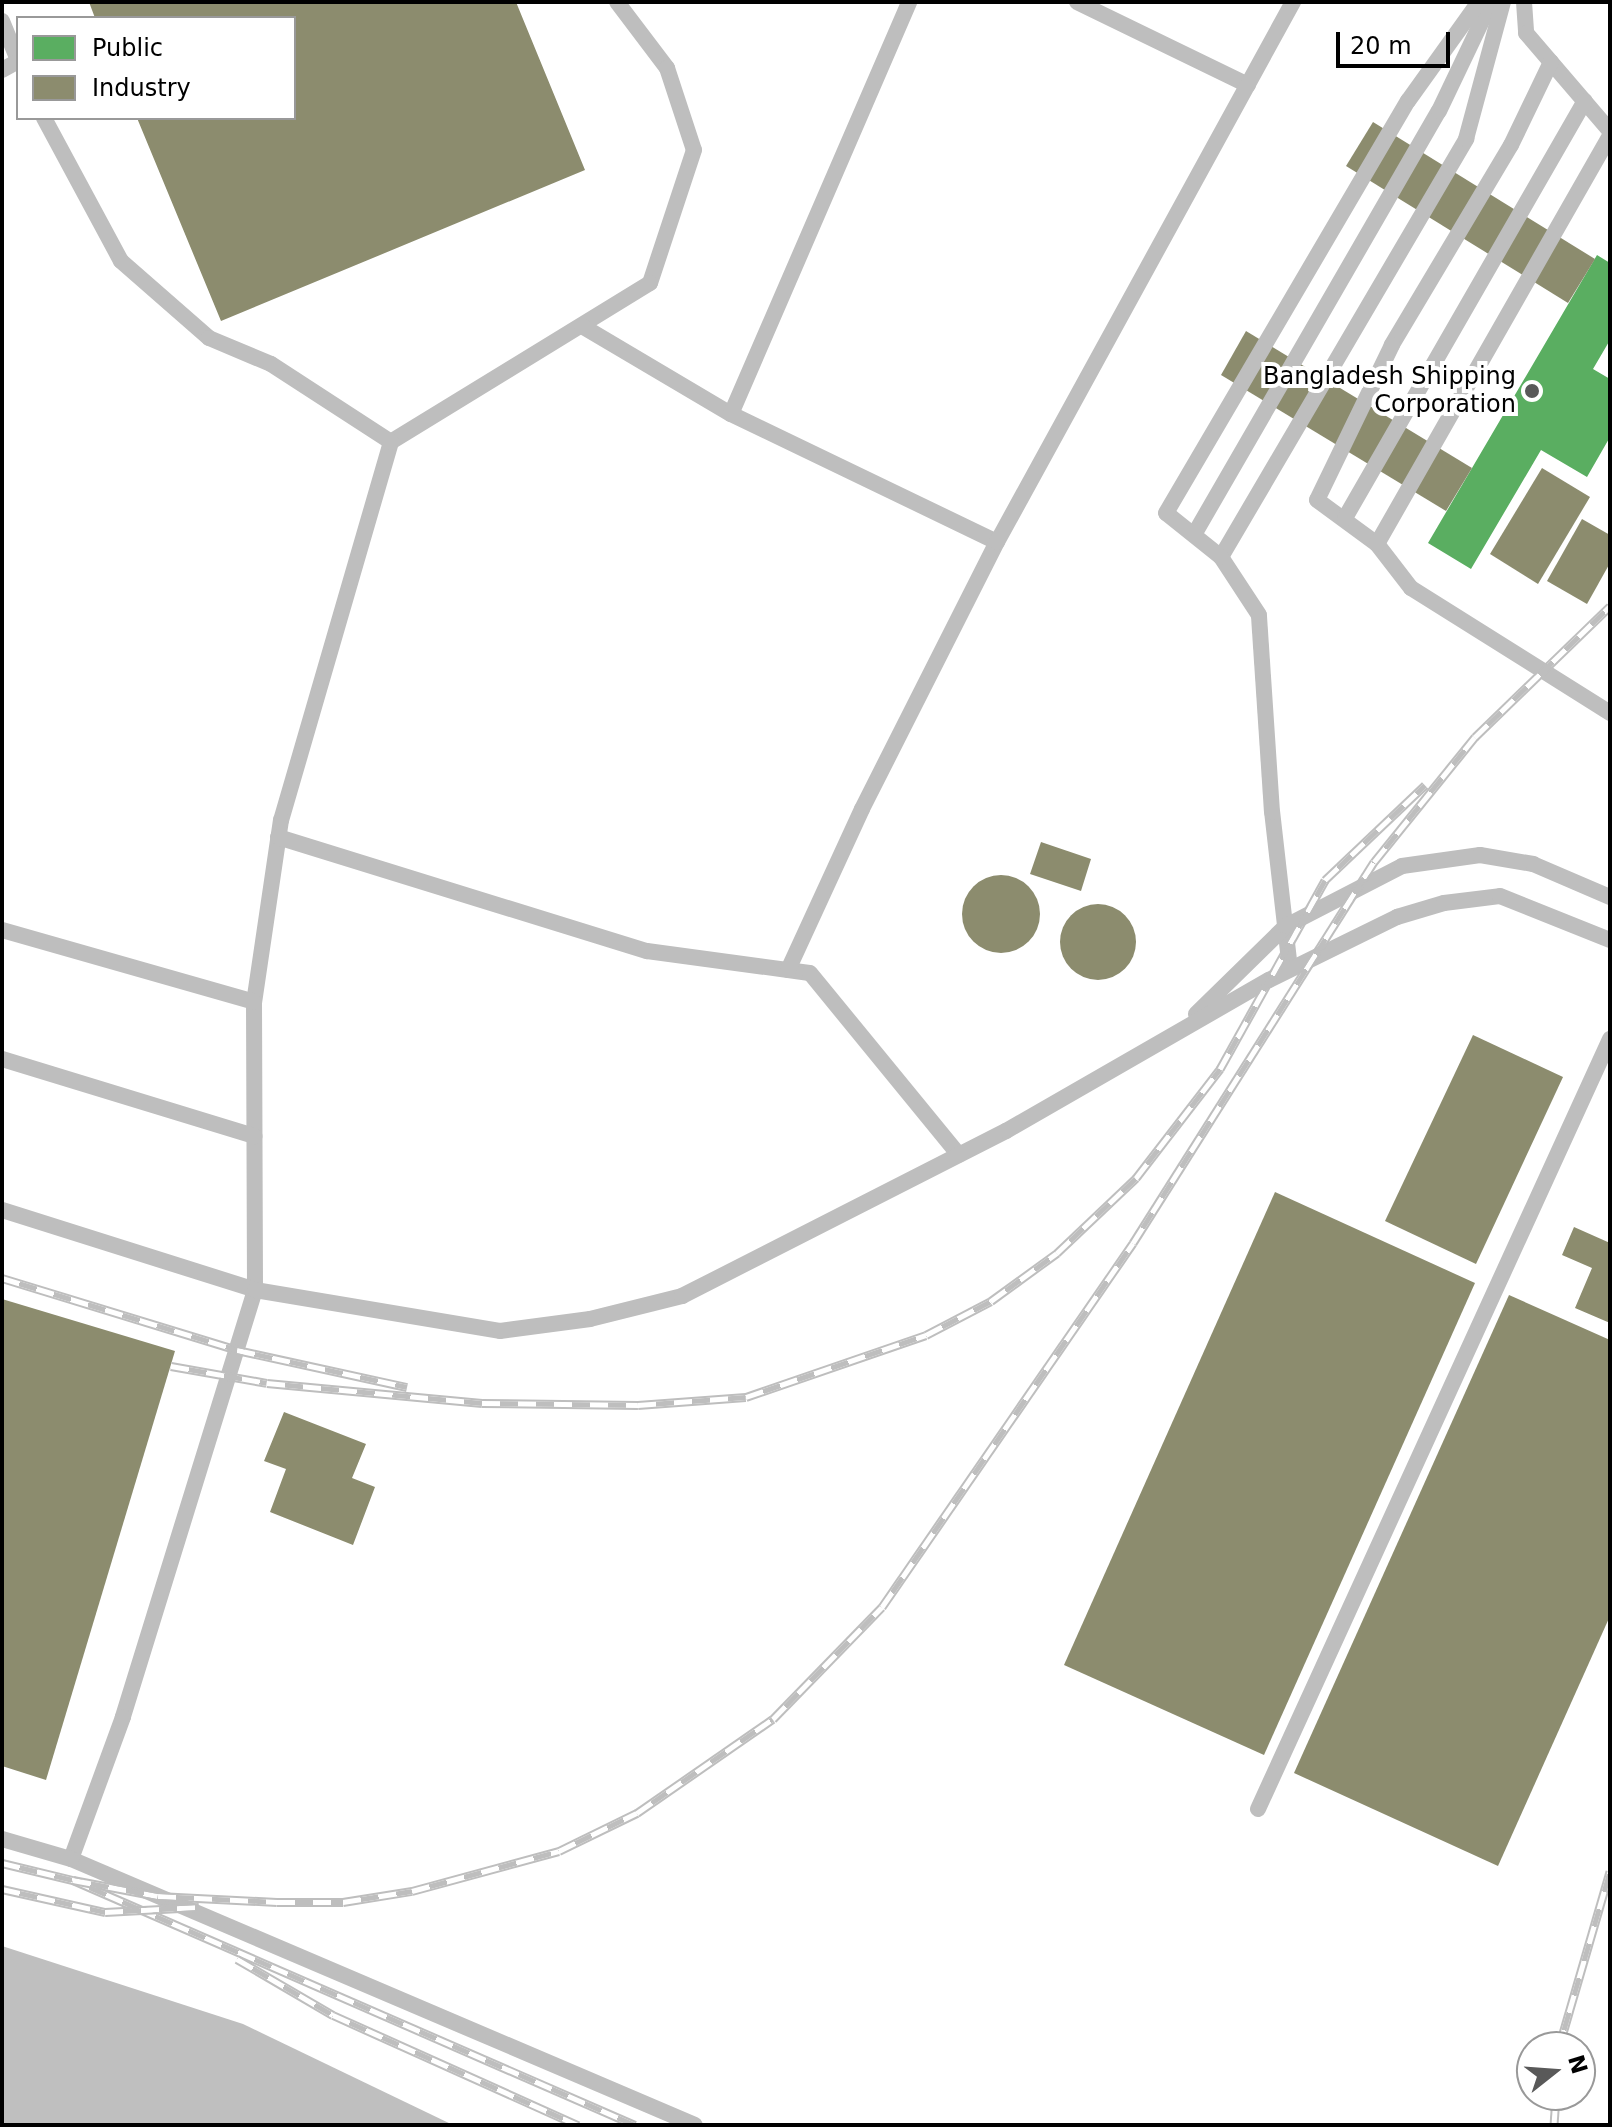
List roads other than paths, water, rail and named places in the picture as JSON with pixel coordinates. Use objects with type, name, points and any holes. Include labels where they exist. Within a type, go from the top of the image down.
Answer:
[{"type":"lane","points":[[71,1859],[123,1717],[255,1290],[254,1002],[278,837],[391,442],[650,283],[694,150],[667,68],[617,2]]},
{"type":"lane","points":[[731,414],[909,2]]},
{"type":"lane","points":[[1077,2],[1248,85]]},
{"type":"lane","points":[[788,970],[862,809],[997,542],[1293,2]]},
{"type":"lane","points":[[1290,969],[1272,812],[1259,615],[1221,557],[1195,533],[1166,513],[1408,101],[1479,2]]},
{"type":"lane","points":[[1195,533],[1439,111],[1491,2]]},
{"type":"lane","points":[[1221,557],[1466,139],[1503,2]]},
{"type":"lane","points":[[1377,544],[1610,133],[1526,33],[1524,2]]},
{"type":"lane","points":[[2,21],[16,56]]},
{"type":"lane","points":[[1551,62],[1511,145],[1392,345],[1317,500],[1377,544],[1411,588],[1610,713]]},
{"type":"lane","points":[[1345,518],[1585,101]]},
{"type":"lane","points":[[45,120],[121,261],[209,338],[271,364],[391,442]]},
{"type":"lane","points":[[582,326],[731,414],[997,542]]},
{"type":"lane","points":[[278,837],[647,951],[810,973],[959,1155]]},
{"type":"lane","points":[[1178,1032],[1286,926],[1402,866],[1480,855],[1533,864],[1610,897]]},
{"type":"lane","points":[[2,1210],[255,1290],[500,1331],[590,1319],[682,1296],[959,1155],[1290,969],[1397,917],[1444,903],[1500,896],[1610,940]]},
{"type":"lane","points":[[2,930],[254,1002]]},
{"type":"lane","points":[[1258,1809],[1610,1039]]},
{"type":"lane","points":[[2,1059],[254,1136]]},
{"type":"lane","points":[[2,1839],[71,1859],[695,2125]]},
{"type":"railway","points":[[73,1880],[158,1896],[277,1902],[343,1902],[412,1891],[559,1851],[637,1813],[773,1719],[882,1607],[1133,1243],[1374,862],[1475,737],[1610,606]]},
{"type":"railway","points":[[171,1366],[267,1383],[482,1403],[638,1405],[746,1397],[926,1335],[991,1301],[1057,1253],[1136,1178],[1220,1069],[1325,880],[1425,785]]},
{"type":"railway","points":[[2,1278],[237,1350],[407,1387]]},
{"type":"railway","points":[[2,1863],[73,1880],[635,2125]]},
{"type":"railway","points":[[1564,2031],[1610,1871]]},
{"type":"railway","points":[[2,1889],[105,1912],[199,1907]]},
{"type":"railway","points":[[237,1959],[333,2015],[578,2125]]},
{"type":"railway","points":[[1554,2125],[1555,2111]]},
{"type":"place","name":"Bangladesh Shipping Corporation","points":[[1532,391]]}]
